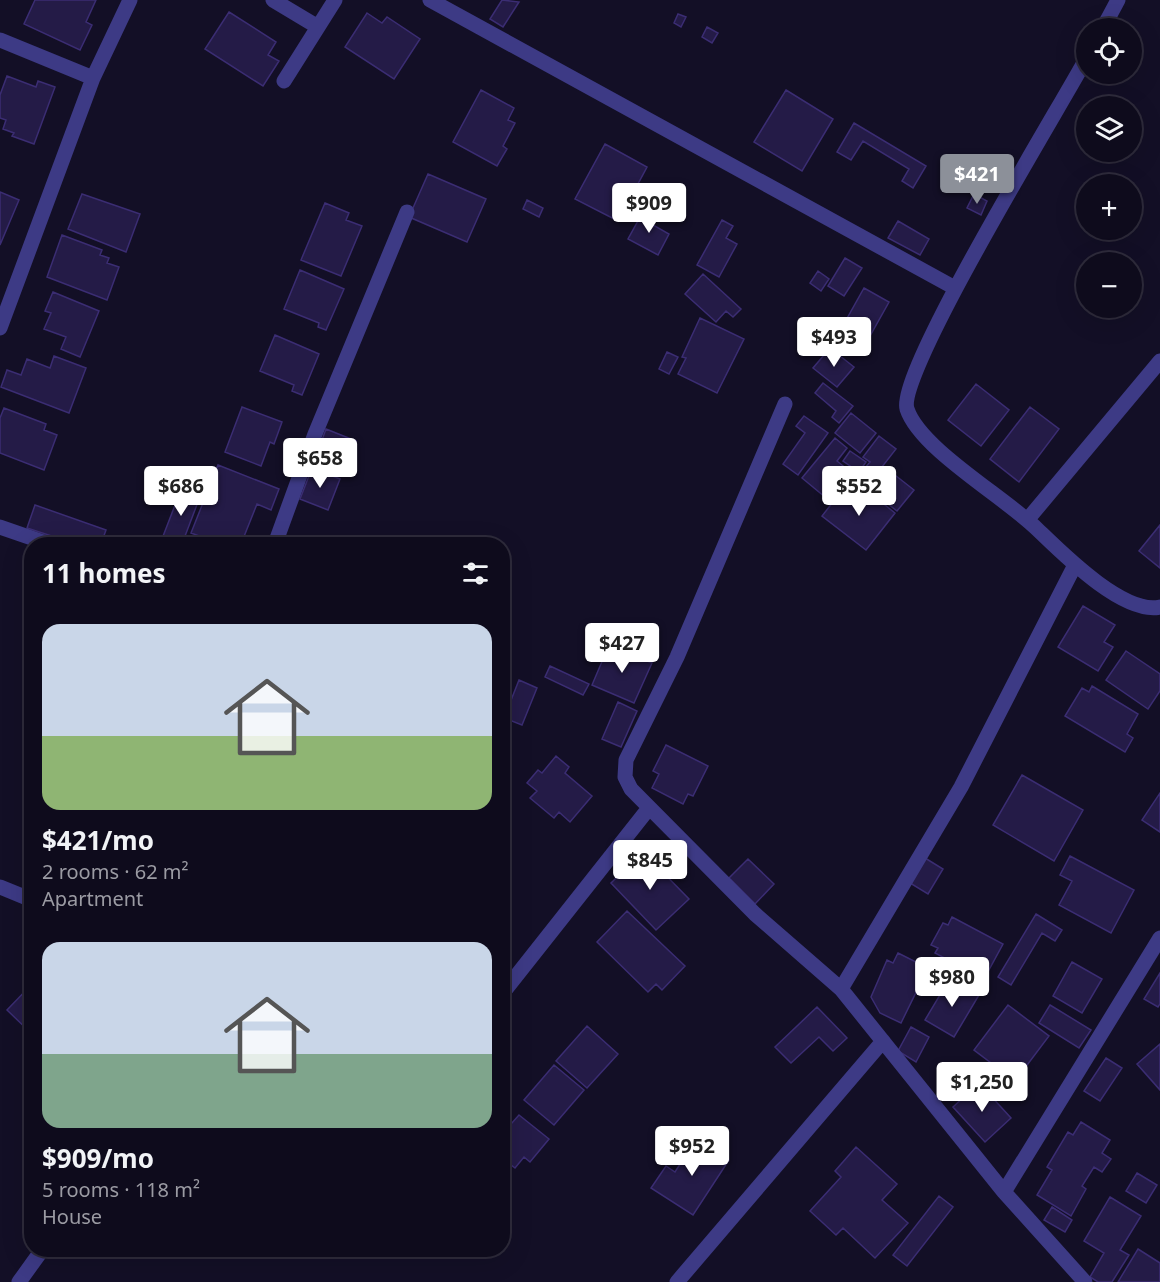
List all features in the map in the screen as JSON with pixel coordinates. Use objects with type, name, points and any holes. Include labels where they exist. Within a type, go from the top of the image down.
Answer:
[{"type":"street","points":[[0,328],[93,78],[130,0]]},
{"type":"street","points":[[273,0],[318,27]]},
{"type":"street","points":[[284,81],[335,0]]},
{"type":"street","points":[[430,0],[955,288]]},
{"type":"street","points":[[1108,18],[1118,0]]},
{"type":"street","points":[[0,40],[93,78]]},
{"type":"street","points":[[1076,76],[955,288],[907,390],[907,409],[936,447],[1028,519],[1075,565],[1131,603],[1152,608],[1160,607]]},
{"type":"street","points":[[278,537],[315,434],[407,212]]},
{"type":"street","points":[[1028,519],[1160,362]]},
{"type":"street","points":[[785,404],[677,657],[626,760],[625,777],[631,789],[649,808],[755,914],[841,989],[1004,1192],[1084,1282]]},
{"type":"street","points":[[0,526],[30,537]]},
{"type":"street","points":[[841,989],[961,787],[1075,565]]},
{"type":"street","points":[[510,984],[649,808]]},
{"type":"street","points":[[0,887],[24,897]]},
{"type":"street","points":[[1004,1192],[1160,938]]},
{"type":"street","points":[[677,1282],[883,1041]]},
{"type":"street","points":[[19,1282],[37,1257]]},
{"type":"building","points":[[35,0],[96,0],[86,22],[92,25],[80,50],[24,24]]},
{"type":"building","points":[[502,0],[519,2],[503,27],[490,19]]},
{"type":"building","points":[[229,12],[276,42],[268,55],[279,61],[263,86],[205,49]]},
{"type":"building","points":[[367,13],[382,23],[387,17],[420,39],[394,79],[345,47]]},
{"type":"building","points":[[678,14],[686,17],[681,27],[674,23]]},
{"type":"building","points":[[707,27],[718,33],[712,43],[702,37]]},
{"type":"building","points":[[7,76],[36,87],[38,81],[55,87],[34,144],[12,136],[14,133],[3,129],[6,120],[0,118],[0,95]]},
{"type":"building","points":[[481,90],[514,108],[508,120],[515,123],[503,146],[507,149],[497,166],[453,142]]},
{"type":"building","points":[[786,90],[833,119],[802,171],[754,142]]},
{"type":"building","points":[[854,123],[926,166],[913,188],[902,181],[909,169],[863,141],[851,160],[837,152]]},
{"type":"building","points":[[605,144],[647,167],[618,221],[575,199]]},
{"type":"building","points":[[428,174],[486,199],[467,242],[409,217]]},
{"type":"building","points":[[0,192],[19,200],[0,245]]},
{"type":"building","points":[[82,194],[140,214],[126,252],[68,229]]},
{"type":"building","points":[[974,194],[987,201],[981,215],[967,208]]},
{"type":"building","points":[[527,200],[543,208],[539,217],[523,209]]},
{"type":"building","points":[[325,203],[349,213],[346,220],[362,226],[341,276],[301,260]]},
{"type":"building","points":[[644,210],[657,217],[653,225],[669,234],[658,255],[628,239]]},
{"type":"building","points":[[722,220],[733,226],[726,238],[737,244],[719,277],[697,265]]},
{"type":"building","points":[[898,221],[929,239],[920,255],[888,238]]},
{"type":"building","points":[[62,235],[102,250],[100,255],[109,258],[107,263],[119,267],[107,300],[47,277]]},
{"type":"building","points":[[845,258],[862,268],[844,296],[828,286]]},
{"type":"building","points":[[300,270],[344,289],[326,330],[318,327],[319,323],[284,309]]},
{"type":"building","points":[[818,271],[829,279],[821,291],[810,283]]},
{"type":"building","points":[[703,274],[741,309],[733,317],[726,311],[716,322],[685,294]]},
{"type":"building","points":[[864,288],[889,302],[870,336],[845,322]]},
{"type":"building","points":[[53,292],[99,311],[80,357],[61,349],[66,337],[44,329],[51,313],[45,311]]},
{"type":"building","points":[[700,318],[744,339],[717,393],[678,374],[686,358],[682,357]]},
{"type":"building","points":[[275,335],[319,354],[302,395],[292,391],[294,385],[260,371]]},
{"type":"building","points":[[830,348],[854,367],[837,387],[813,368]]},
{"type":"building","points":[[667,352],[678,357],[669,374],[659,369]]},
{"type":"building","points":[[54,356],[86,368],[69,413],[1,387],[7,370],[21,375],[27,359],[50,368]]},
{"type":"building","points":[[823,383],[853,406],[839,423],[832,417],[836,411],[815,393]]},
{"type":"building","points":[[976,384],[1009,410],[981,446],[948,420]]},
{"type":"building","points":[[242,407],[282,422],[274,444],[270,442],[261,466],[225,452]]},
{"type":"building","points":[[1030,407],[1059,429],[1019,482],[990,459]]},
{"type":"building","points":[[4,408],[46,424],[44,430],[57,435],[44,470],[0,453],[0,418]]},
{"type":"building","points":[[851,413],[876,433],[860,453],[835,433]]},
{"type":"building","points":[[804,416],[828,433],[798,475],[783,464],[805,433],[796,426]]},
{"type":"building","points":[[326,429],[356,441],[344,470],[315,459]]},
{"type":"building","points":[[879,436],[896,449],[871,481],[861,473],[870,462],[863,457]]},
{"type":"building","points":[[835,438],[847,448],[837,461],[848,470],[825,497],[802,478]]},
{"type":"building","points":[[850,451],[866,462],[859,472],[843,461]]},
{"type":"building","points":[[218,465],[279,489],[271,510],[257,504],[244,537],[202,537],[191,533]]},
{"type":"building","points":[[312,468],[340,479],[328,510],[300,499]]},
{"type":"building","points":[[886,468],[914,490],[897,511],[869,489]]},
{"type":"building","points":[[182,487],[201,494],[185,537],[163,537]]},
{"type":"building","points":[[844,488],[858,499],[865,489],[895,513],[866,550],[822,516]]},
{"type":"building","points":[[35,505],[106,530],[104,537],[55,537],[27,528]]},
{"type":"building","points":[[1160,525],[1160,568],[1139,551]]},
{"type":"building","points":[[1083,606],[1115,625],[1104,642],[1113,647],[1098,671],[1058,647]]},
{"type":"building","points":[[609,645],[652,663],[634,703],[592,685]]},
{"type":"building","points":[[1126,651],[1160,674],[1160,691],[1148,709],[1106,680]]},
{"type":"building","points":[[550,666],[589,684],[583,695],[545,677]]},
{"type":"building","points":[[519,680],[537,688],[522,725],[510,720],[510,703]]},
{"type":"building","points":[[1092,686],[1138,714],[1127,734],[1133,738],[1125,752],[1065,716],[1082,688],[1089,692]]},
{"type":"building","points":[[618,702],[637,711],[621,747],[602,739]]},
{"type":"building","points":[[666,745],[708,766],[693,796],[688,794],[683,804],[652,788],[659,774],[653,771]]},
{"type":"building","points":[[556,756],[569,767],[565,773],[592,796],[570,822],[559,812],[554,818],[530,798],[537,791],[527,783],[538,770],[542,773]]},
{"type":"building","points":[[1022,775],[1083,810],[1054,861],[993,825]]},
{"type":"building","points":[[1160,793],[1160,832],[1142,820]]},
{"type":"building","points":[[643,852],[689,899],[656,930],[611,883]]},
{"type":"building","points":[[1070,856],[1134,890],[1111,933],[1059,905],[1072,881],[1060,875]]},
{"type":"building","points":[[925,858],[943,869],[928,894],[910,883]]},
{"type":"building","points":[[748,859],[774,884],[755,904],[729,878]]},
{"type":"building","points":[[627,911],[685,966],[662,990],[656,984],[648,992],[597,942]]},
{"type":"building","points":[[1036,914],[1062,930],[1055,941],[1042,933],[1011,985],[998,977]]},
{"type":"building","points":[[952,917],[1003,944],[984,979],[935,953],[938,948],[931,945],[943,923],[948,925]]},
{"type":"building","points":[[898,953],[928,968],[901,1023],[880,1013],[871,997],[887,960],[893,963]]},
{"type":"building","points":[[1072,962],[1102,979],[1082,1013],[1053,996]]},
{"type":"building","points":[[1160,973],[1160,1004],[1158,1007],[1144,999]]},
{"type":"building","points":[[950,978],[979,995],[954,1037],[925,1020]]},
{"type":"building","points":[[24,992],[24,1026],[7,1010]]},
{"type":"building","points":[[1008,1005],[1049,1036],[1015,1081],[974,1050]]},
{"type":"building","points":[[1050,1005],[1091,1030],[1079,1048],[1039,1023]]},
{"type":"building","points":[[817,1007],[847,1038],[833,1051],[819,1037],[791,1063],[775,1047]]},
{"type":"building","points":[[587,1026],[618,1054],[587,1088],[556,1061]]},
{"type":"building","points":[[911,1027],[929,1037],[916,1062],[898,1051]]},
{"type":"building","points":[[1160,1044],[1160,1090],[1137,1064]]},
{"type":"building","points":[[1106,1058],[1122,1068],[1100,1101],[1084,1091]]},
{"type":"building","points":[[554,1065],[584,1090],[554,1125],[524,1100]]},
{"type":"building","points":[[979,1083],[1011,1118],[985,1142],[953,1107]]},
{"type":"building","points":[[519,1115],[549,1139],[530,1162],[524,1157],[515,1168],[510,1164],[511,1124]]},
{"type":"building","points":[[1081,1122],[1110,1140],[1102,1153],[1111,1159],[1102,1172],[1094,1167],[1082,1186],[1086,1189],[1071,1216],[1037,1195],[1052,1170],[1047,1167],[1068,1132],[1073,1135]]},
{"type":"building","points":[[697,1138],[729,1160],[693,1215],[651,1188],[666,1166],[675,1172]]},
{"type":"building","points":[[856,1147],[897,1184],[882,1200],[908,1223],[875,1258],[843,1228],[836,1235],[810,1211],[841,1177],[835,1171]]},
{"type":"building","points":[[1137,1173],[1157,1185],[1146,1203],[1126,1191]]},
{"type":"building","points":[[939,1196],[953,1207],[907,1266],[893,1255]]},
{"type":"building","points":[[1110,1197],[1141,1216],[1120,1250],[1129,1255],[1112,1282],[1098,1282],[1090,1277],[1104,1253],[1084,1241]]},
{"type":"building","points":[[1052,1207],[1072,1220],[1065,1232],[1044,1220]]},
{"type":"building","points":[[1138,1249],[1160,1263],[1160,1282],[1118,1282]]}]
